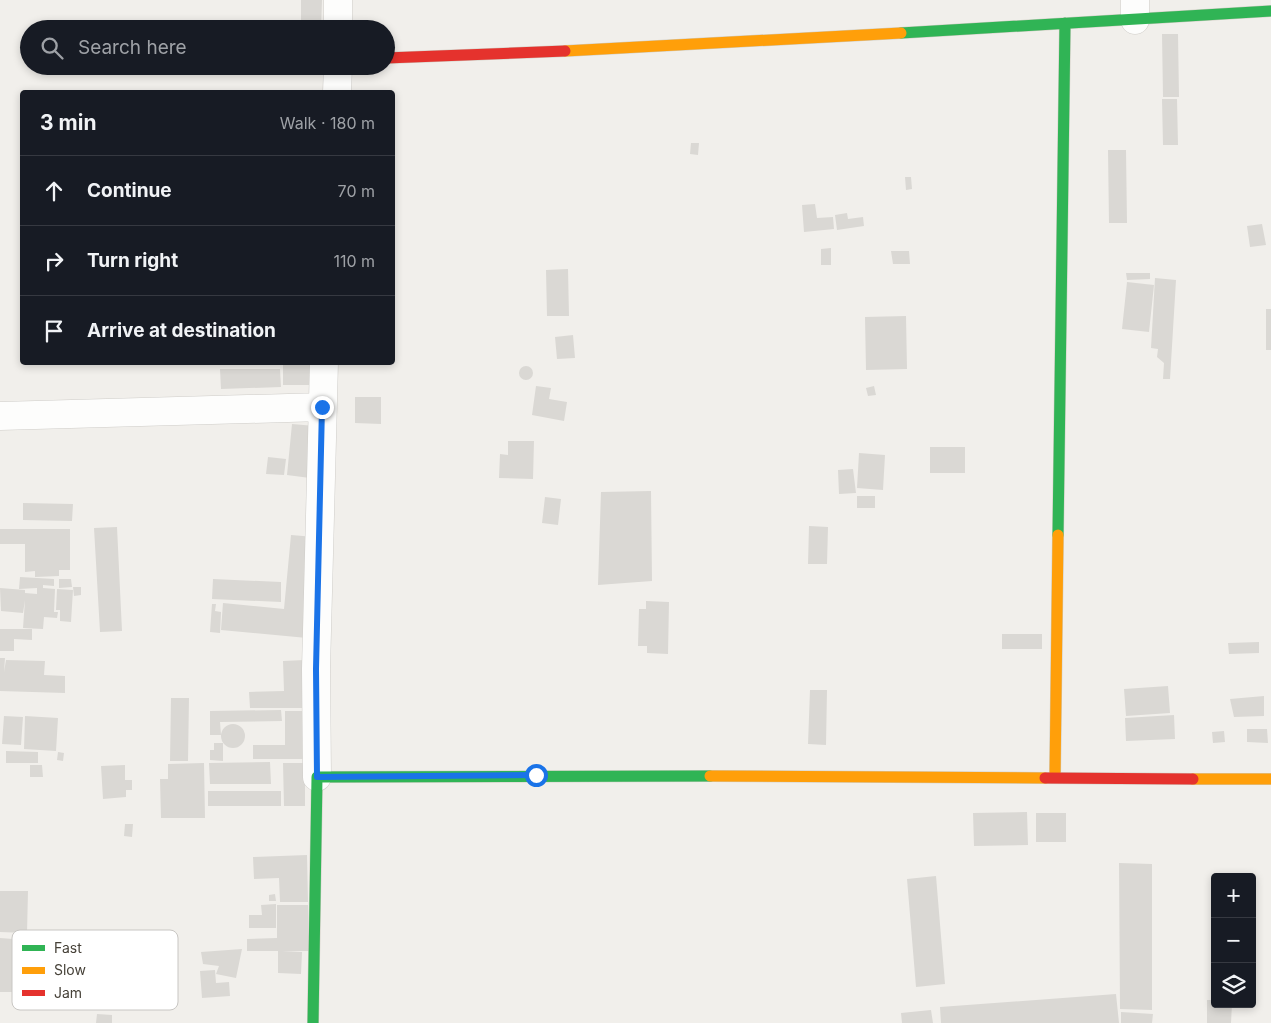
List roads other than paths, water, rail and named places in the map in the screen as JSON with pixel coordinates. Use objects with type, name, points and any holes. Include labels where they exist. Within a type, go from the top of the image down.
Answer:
[{"type":"street","points":[[338,0],[338,20]]},
{"type":"street","points":[[395,58],[652,48],[1066,23],[1135,10],[1271,11]]},
{"type":"street","points":[[1055,778],[1066,23]]},
{"type":"street","points":[[336,90],[337,75]]},
{"type":"street","points":[[313,1023],[317,777],[316,669],[324,365]]},
{"type":"street","points":[[0,416],[322,407]]},
{"type":"street","points":[[317,777],[546,775],[1271,779]]}]
